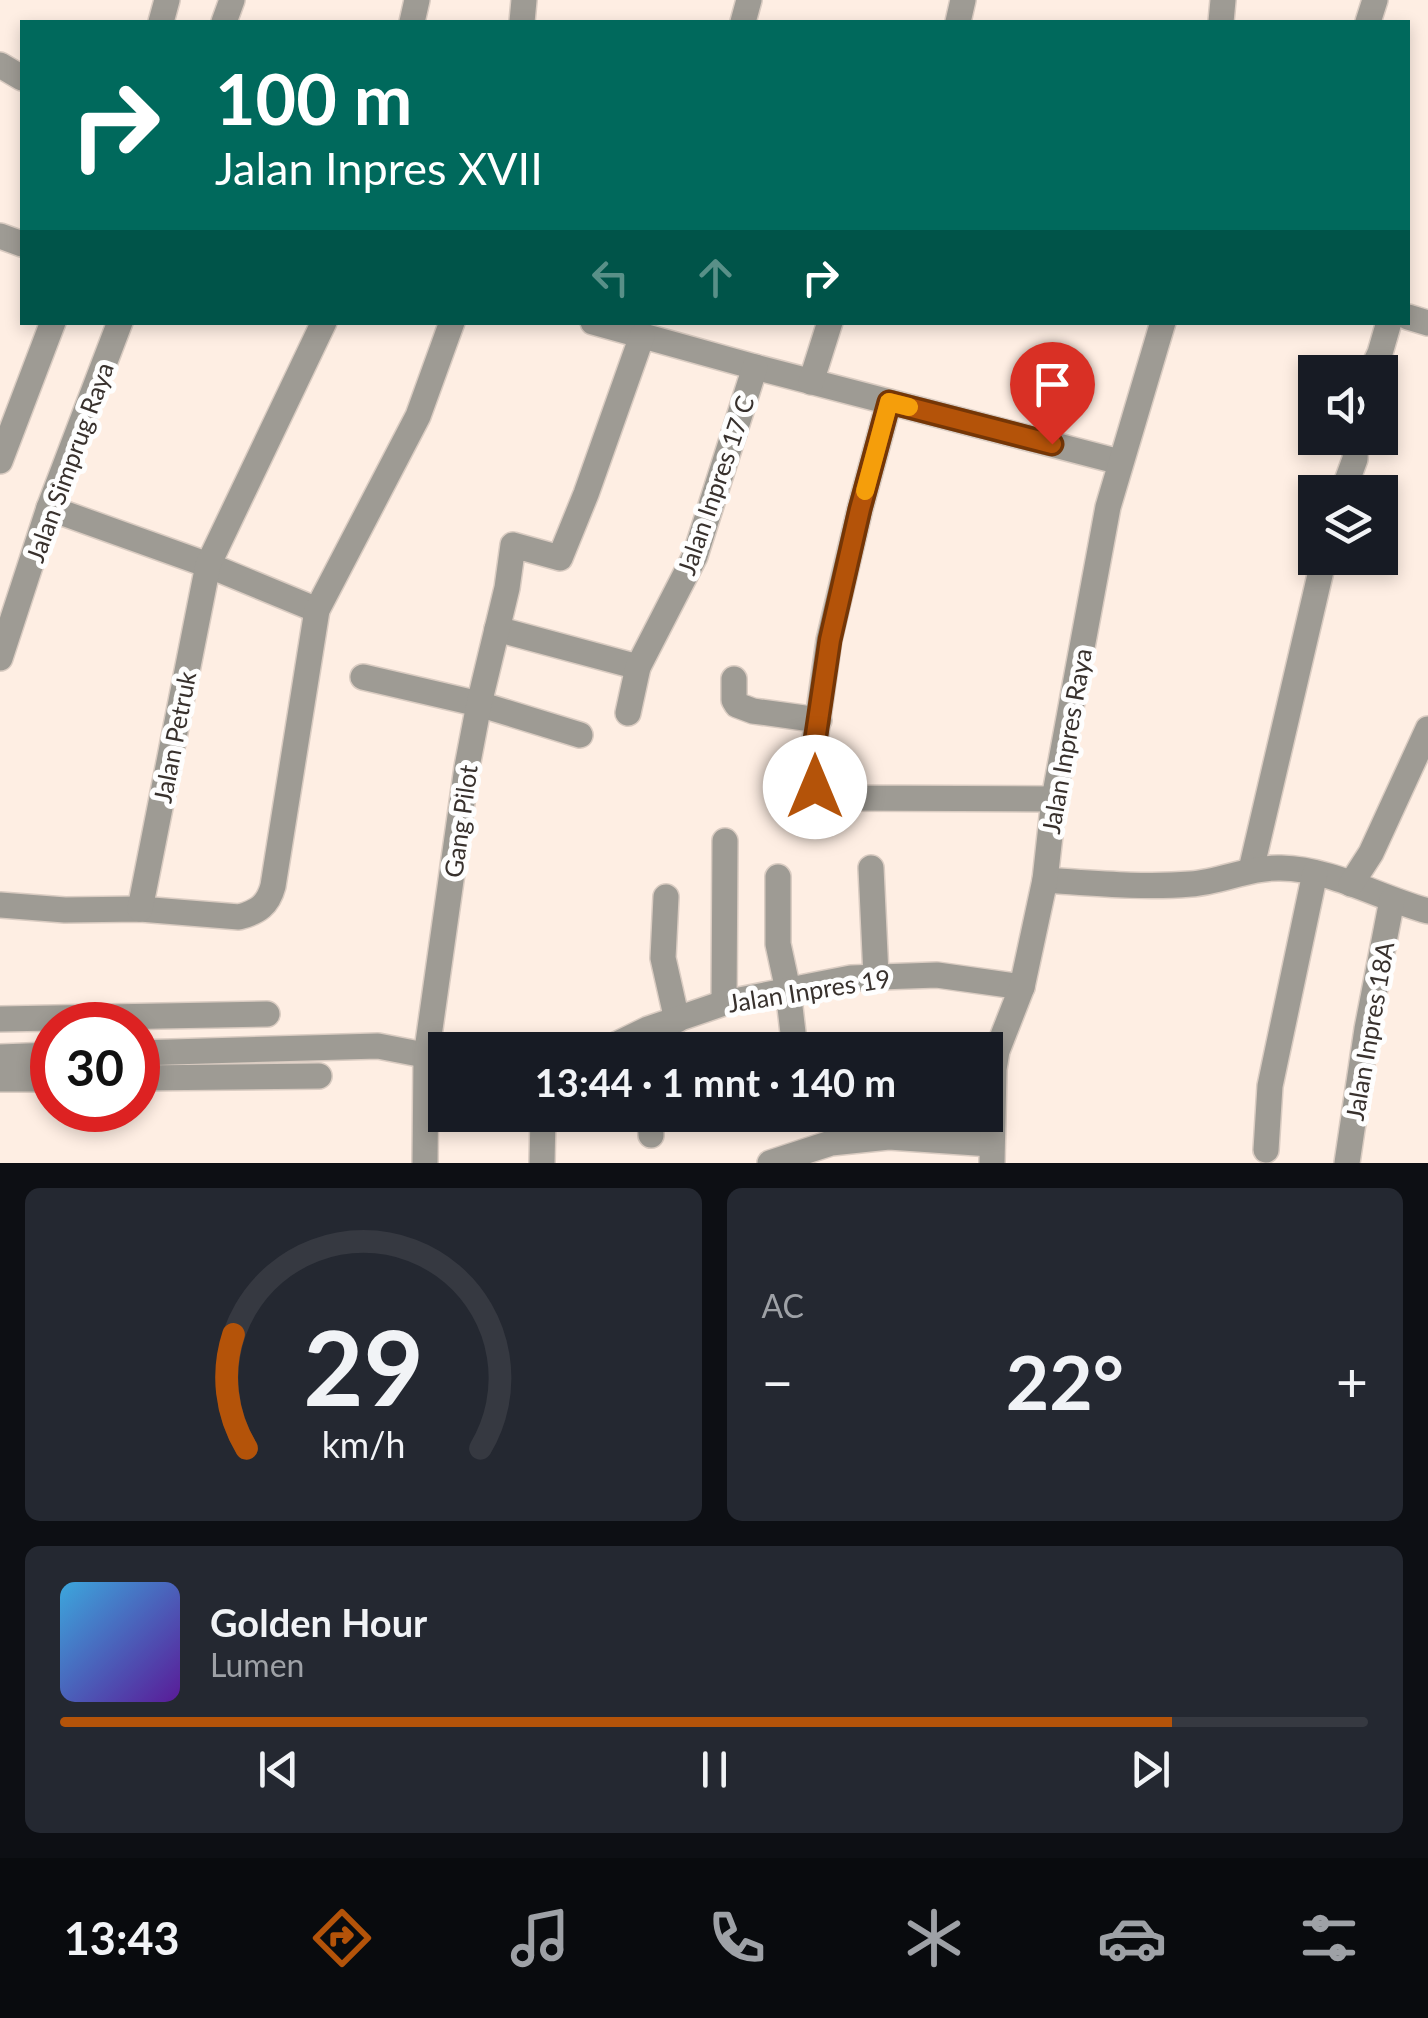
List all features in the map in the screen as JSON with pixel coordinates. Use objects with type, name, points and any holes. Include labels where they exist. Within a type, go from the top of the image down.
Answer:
[{"type":"street","points":[[0,461],[53,325]]},
{"type":"street","name":"Jalan Simprug Raya","points":[[0,658],[49,508],[119,325]]},
{"type":"street","name":"Jalan Petruk","points":[[140,908],[208,565],[323,325]]},
{"type":"street","points":[[0,905],[65,910],[140,908],[239,917],[264,906],[270,896],[317,610],[418,416],[451,325]]},
{"type":"street","points":[[604,325],[1120,462]]},
{"type":"street","points":[[811,382],[829,325]]},
{"type":"street","name":"Jalan Inpres Raya","points":[[992,1153],[997,1051],[1022,987],[1045,880],[1054,799],[1108,507],[1161,325]]},
{"type":"street","points":[[1380,355],[1388,325]]},
{"type":"street","name":"Gang Pilot","points":[[439,1032],[467,767],[513,545],[560,558],[642,336]]},
{"type":"street","name":"Jalan Inpres 17 C","points":[[628,713],[638,667],[695,556],[755,368]]},
{"type":"street","points":[[889,402],[830,640],[810,775],[815,787],[844,798],[1054,799]]},
{"type":"street","points":[[49,508],[208,565],[317,610]]},
{"type":"street","points":[[1252,870],[1320,575]]},
{"type":"street","points":[[497,628],[638,667]]},
{"type":"street","points":[[363,677],[479,704],[580,735]]},
{"type":"street","points":[[734,679],[737,706],[818,720]]},
{"type":"street","points":[[1351,884],[1372,853],[1428,729]]},
{"type":"street","points":[[724,1003],[725,841]]},
{"type":"street","points":[[871,868],[876,976]]},
{"type":"street","points":[[1045,880],[1151,886],[1194,884],[1252,870],[1282,868],[1315,873],[1428,911]]},
{"type":"street","points":[[1266,1150],[1270,1086],[1315,873]]},
{"type":"street","points":[[778,877],[778,944],[793,1032]]},
{"type":"street","points":[[666,897],[663,958],[676,1020]]},
{"type":"street","name":"Jalan Inpres 18A","points":[[1347,1163],[1392,900]]},
{"type":"street","name":"Jalan Inpres 19","points":[[659,1032],[676,1020],[724,1003],[850,978],[936,975],[1022,987]]},
{"type":"street","points":[[0,1019],[268,1014]]},
{"type":"street","points":[[160,1052],[378,1046],[428,1056]]},
{"type":"street","points":[[0,1057],[30,1056]]},
{"type":"street","points":[[160,1078],[318,1076]]},
{"type":"street","points":[[0,1080],[30,1079]]},
{"type":"street","name":"Gang Pilot","points":[[424,1163],[428,1128]]},
{"type":"street","points":[[542,1163],[543,1132]]},
{"type":"street","points":[[770,1163],[831,1143],[890,1137],[992,1153]]},
{"type":"slow traffic","points":[[865,491],[889,402],[909,407]]},
{"type":"route","points":[[815,787],[810,775],[830,640],[889,402],[1052,444]]}]
